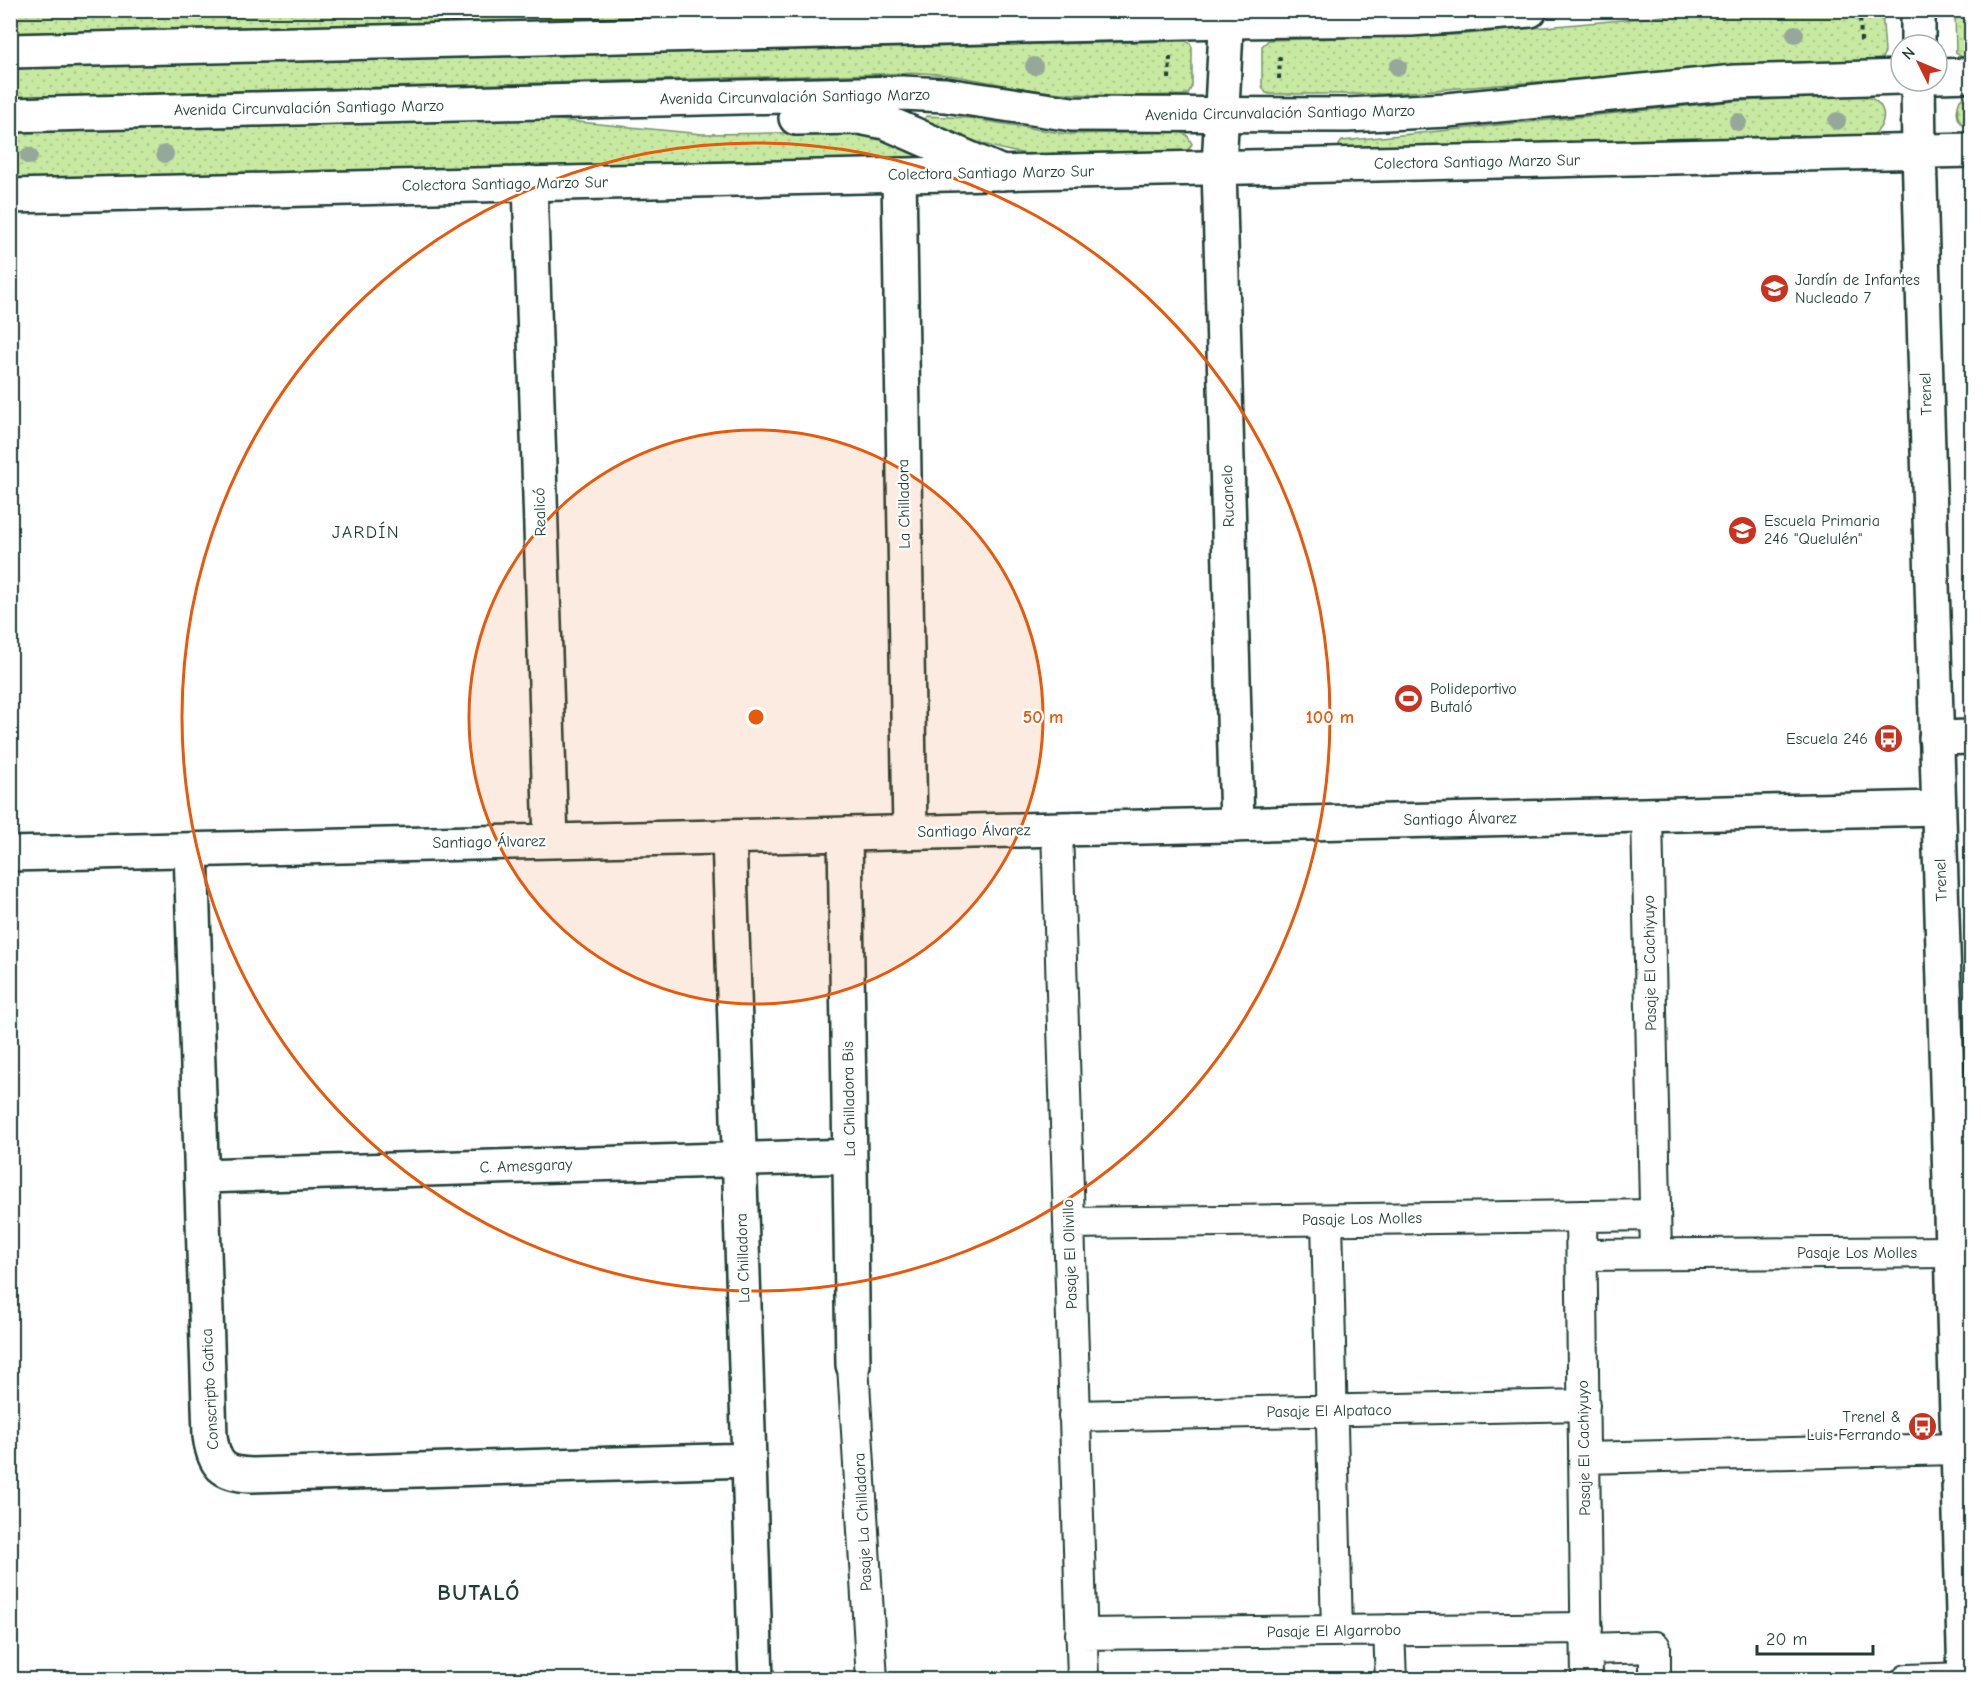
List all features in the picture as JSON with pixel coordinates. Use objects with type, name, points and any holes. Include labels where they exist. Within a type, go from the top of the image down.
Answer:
[{"type":"street","points":[[10,51],[1226,16],[1411,19],[1530,10]]},
{"type":"street","points":[[1918,10],[1918,33]]},
{"type":"street","name":"Rucanelo","points":[[1226,16],[1220,168],[1238,825]]},
{"type":"street","points":[[1949,76],[1971,75]]},
{"type":"street","name":"Avenida Circunvalación Santiago Marzo","points":[[10,115],[902,93],[945,95],[1072,114],[1347,115],[1412,112],[1712,84],[1889,77]]},
{"type":"street","name":"Trenel","points":[[1918,93],[1952,1252],[1962,1431],[1965,1679]]},
{"type":"street","points":[[610,100],[688,117],[873,119],[911,132],[1002,173]]},
{"type":"street","name":"Colectora Santiago Marzo Sur","points":[[10,196],[1971,150]]},
{"type":"street","name":"La Chilladora","points":[[899,175],[910,832]]},
{"type":"street","name":"Realicó","points":[[530,183],[551,841]]},
{"type":"street","points":[[1936,738],[1971,737]]},
{"type":"street","name":"Santiago Álvarez","points":[[10,854],[1938,808]]},
{"type":"street","name":"Pasaje El Cachiyuyo","points":[[1647,815],[1656,1254]]},
{"type":"street","name":"Pasaje El Olivillo","points":[[1058,829],[1083,1680]]},
{"type":"street","name":"La Chilladora Bis","points":[[844,834],[853,1365]]},
{"type":"street","name":"La Chilladora","points":[[729,837],[756,1680]]},
{"type":"street","name":"Conscripto Gatica","points":[[191,850],[210,1436],[215,1458],[220,1467],[229,1472],[252,1475],[749,1460]]},
{"type":"street","name":"C. Amesgaray","points":[[202,1176],[850,1156]]},
{"type":"street","name":"Pasaje Los Molles","points":[[1069,1223],[1655,1215]]},
{"type":"street","name":"Pasaje El Cachiyuyo","points":[[1581,1216],[1587,1680]]},
{"type":"street","points":[[1327,1220],[1337,1631]]},
{"type":"street","name":"Pasaje Los Molles","points":[[1582,1255],[1952,1252]]},
{"type":"street","name":"Pasaje La Chilladora","points":[[853,1365],[872,1680]]},
{"type":"street","name":"Pasaje El Alpataco","points":[[1074,1416],[1584,1405]]},
{"type":"street","points":[[1584,1458],[1962,1431]]},
{"type":"street","points":[[1389,1630],[1391,1680]]},
{"type":"street","name":"Pasaje El Algarrobo","points":[[1081,1634],[1389,1630],[1587,1638],[1655,1647],[1656,1680]]},
{"type":"street","points":[[1907,1680],[1965,1679]]},
{"type":"path","points":[[1860,10],[1861,52]]},
{"type":"path","points":[[1279,84],[1280,51]]},
{"type":"path","points":[[1169,84],[1170,52]]},
{"type":"green space","points":[[11,10],[910,10],[910,11],[11,33]]},
{"type":"green space","points":[[1882,10],[1885,52],[1881,60],[1876,61],[1737,66],[1383,94],[1270,94],[1266,93],[1262,86],[1262,46],[1269,40],[1455,35],[1721,11]]},
{"type":"green space","points":[[1955,11],[1971,11],[1971,57],[1962,57],[1956,53]]},
{"type":"green space","points":[[1185,41],[1192,47],[1192,86],[1188,94],[1183,95],[1072,94],[1020,88],[946,75],[916,73],[10,97],[11,68]]},
{"type":"green space","points":[[1971,93],[1971,130],[1960,122],[1957,110],[1960,100]]},
{"type":"green space","points":[[1862,96],[1877,102],[1883,113],[1881,126],[1870,137],[1340,149],[1339,145],[1342,141],[1736,101]]},
{"type":"green space","points":[[926,116],[968,118],[1067,134],[1180,132],[1187,135],[1192,144],[1186,153],[1098,157],[1032,155],[999,148],[926,123],[924,120]]},
{"type":"green space","points":[[548,119],[702,134],[867,132],[920,155],[916,158],[11,181],[10,133]]},
{"type":"place","name":"Jardín de Infantes Nucleado 7","points":[[1774,289]]},
{"type":"place","name":"Escuela Primaria 246 \"Quelulén\"","points":[[1743,530]]},
{"type":"place","name":"Polideportivo Butaló","points":[[1409,698]]},
{"type":"place","name":"Escuela 246","points":[[1889,739]]},
{"type":"place","name":"Trenel & Luis Ferrando","points":[[1922,1426]]},
{"type":"district","name":"JARDÍN","points":[[366,532]]},
{"type":"district","name":"BUTALÓ","points":[[479,1593]]}]
